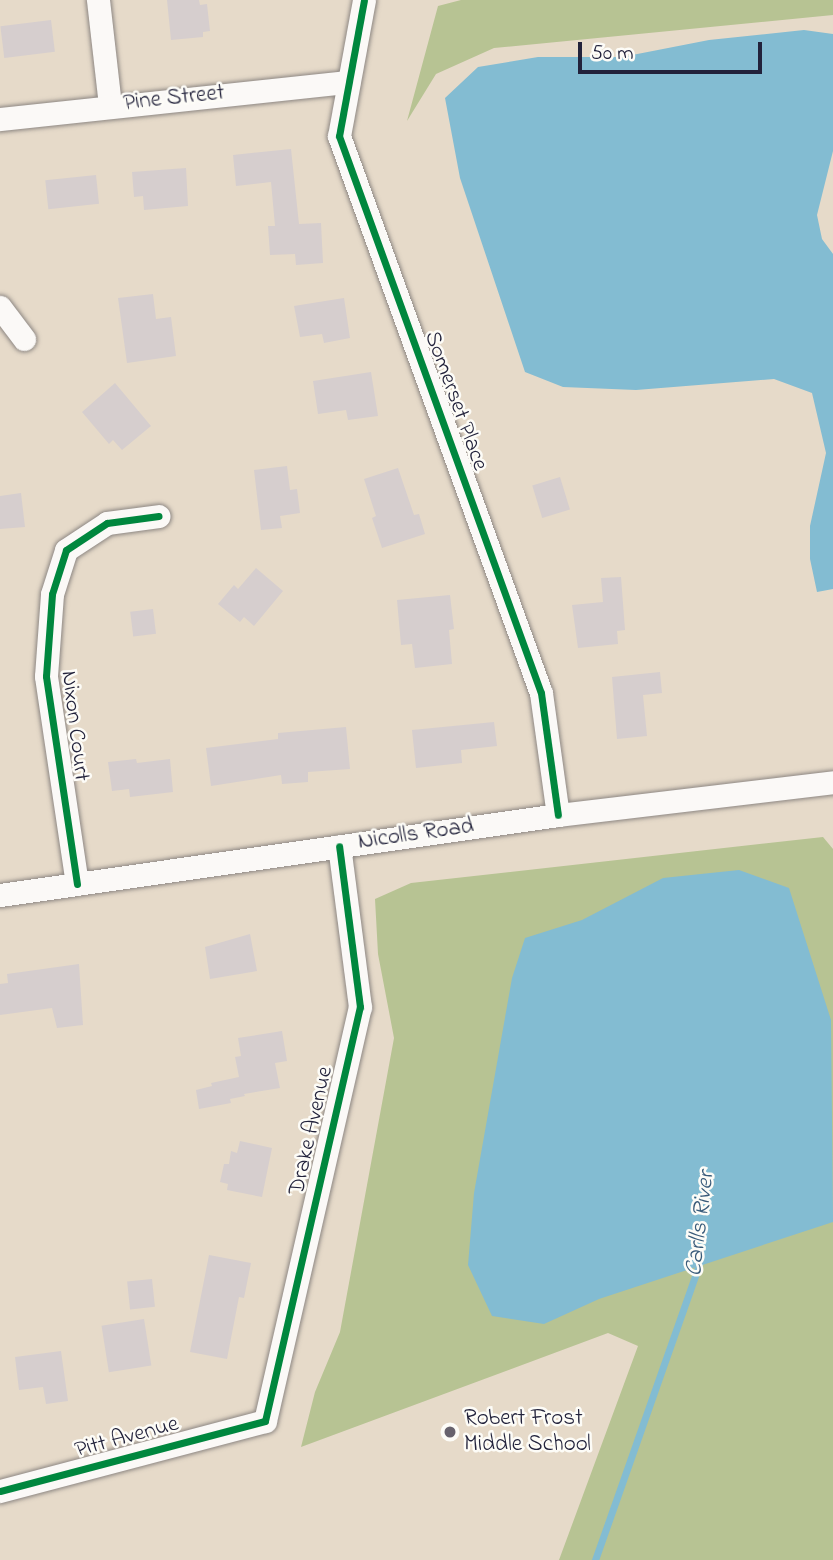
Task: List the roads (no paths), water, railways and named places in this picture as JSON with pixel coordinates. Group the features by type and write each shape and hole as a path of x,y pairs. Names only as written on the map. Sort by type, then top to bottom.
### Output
{"street":[{"path":"98,0 110,106"},
{"name":"Somerset Place","path":"364,0 339,136 541,693 558,815"},
{"name":"Pine Street","path":"0,119 348,82"},
{"path":"0,307 24,339"},
{"name":"Nixon Court","path":"77,884 46,676 52,594 66,550 107,523 159,516"},
{"name":"Nicolls Road","path":"0,895 558,815 833,782"},
{"name":"Drake Avenue","path":"265,1421 360,1007 339,846"},
{"name":"Pitt Avenue","path":"0,1491 265,1421"}],"water":[{"path":"804,30 833,34 833,151 817,215 822,239 833,254 833,589 817,592 810,559 810,526 826,453 812,393 774,379 636,390 563,387 525,372 460,178 445,98 478,67 538,57 622,57 709,40"},
{"path":"739,870 789,888 831,1020 833,1222 599,1299 544,1324 492,1316 468,1265 474,1193 512,978 525,938 582,920 663,878"}],"waterway":[{"name":"Carlls River","path":"595,1560 702,1257"}],"place":[{"name":"Robert Frost Middle School","path":"450,1432"}]}
